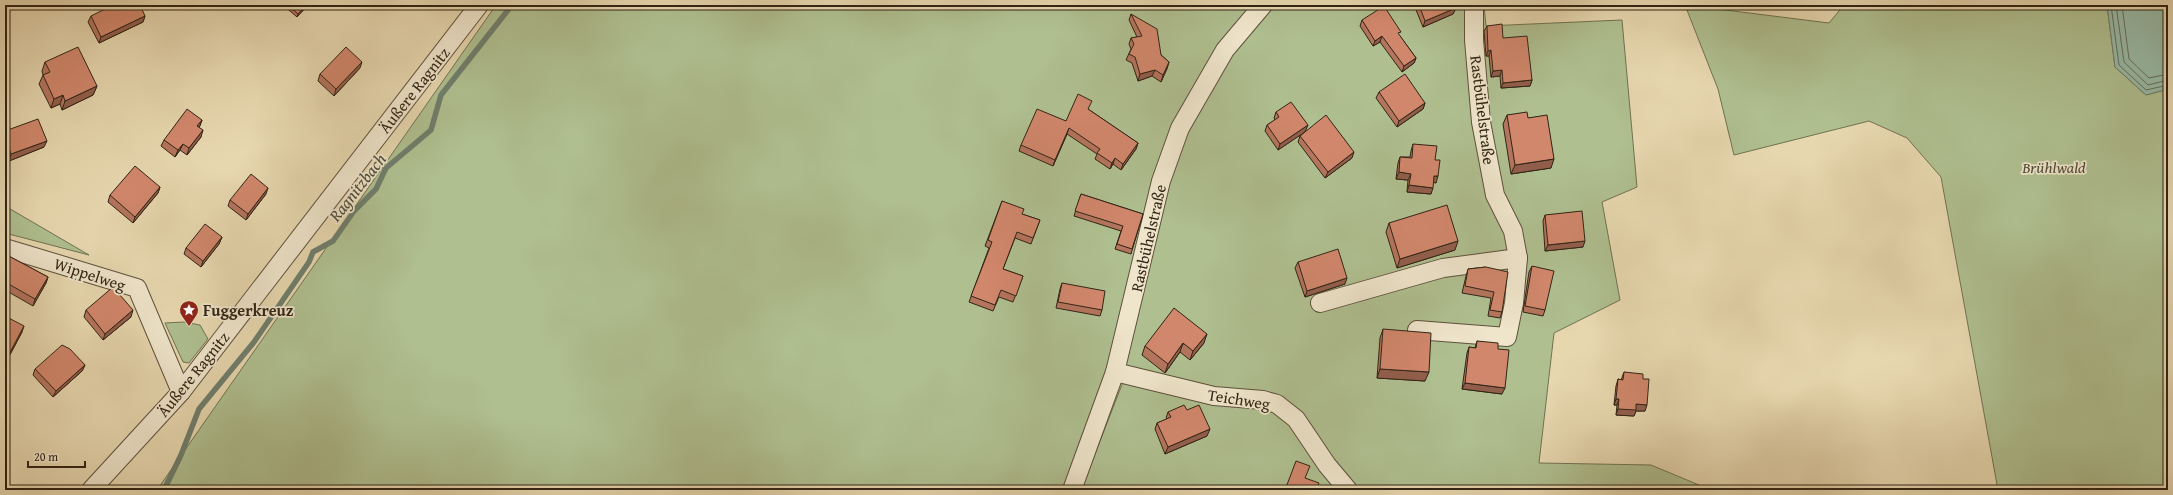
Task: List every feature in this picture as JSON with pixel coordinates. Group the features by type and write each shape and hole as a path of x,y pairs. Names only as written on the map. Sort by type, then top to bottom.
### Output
{"street":[{"name":"Äußere Ragnitz","path":"91,490 180,392 479,5"},
{"name":"Rastbühelstraße","path":"1072,490 1115,372 1161,181 1180,128 1208,76 1225,50 1263,5"},
{"name":"Rastbühelstraße","path":"1417,330 1507,337 1514,303 1518,258 1513,231 1495,195 1481,122 1474,40 1474,5"},
{"name":"Wippelweg","path":"5,248 137,288 180,392"},
{"path":"1320,303 1443,268 1518,258"},
{"name":"Teichweg","path":"1115,372 1214,396 1263,400 1276,404 1296,419 1327,465 1348,490"}],"green space":[{"path":"496,5 1484,5 1486,26 1622,20 1637,187 1602,202 1620,300 1554,333 1539,463 1651,465 1711,490 1081,490 1128,369 1064,490 157,490"},
{"name":"Brühlwald","path":"1685,5 1829,23 1844,5 2107,5 2115,67 2146,95 2168,89 2168,490 1998,490 1941,177 1907,138 1869,121 1734,155 1718,89"},
{"path":"5,206 89,255 5,233"},
{"path":"184,322 200,325 208,339 189,363 183,362 165,323"}],"water":[{"path":"2107,5 2168,5 2168,89 2146,95 2115,67"}],"building":[{"path":"113,5 140,5 145,16 101,37 91,16"},
{"path":"288,5 306,5 298,14"},
{"path":"1419,5 1454,5 1456,8 1425,21"},
{"path":"1384,6 1401,32 1398,33 1416,58 1404,66 1382,36 1375,41 1362,20"},
{"path":"1131,14 1157,29 1161,55 1169,62 1163,75 1155,70 1140,74 1135,57 1129,54 1134,44 1131,38 1142,36"},
{"path":"1502,24 1503,38 1527,36 1532,80 1503,83 1502,70 1493,71 1491,50 1488,51 1487,26"},
{"path":"78,47 97,86 65,101 63,95 54,99 43,75 50,72 45,62"},
{"path":"346,47 362,62 336,89 320,74"},
{"path":"1405,74 1425,103 1399,121 1379,92"},
{"path":"1078,94 1092,101 1088,109 1138,143 1123,164 1115,158 1112,163 1097,153 1100,149 1069,128 1055,160 1021,145 1037,109 1066,121"},
{"path":"1291,102 1308,125 1280,144 1267,125 1279,117 1276,112"},
{"path":"187,109 202,120 197,126 203,130 189,148 183,144 178,150 164,140"},
{"path":"1527,112 1528,118 1547,115 1554,159 1515,165 1507,115"},
{"path":"1326,115 1354,152 1328,172 1300,136"},
{"path":"38,119 47,141 11,154 5,136 5,131"},
{"path":"1413,144 1437,146 1435,160 1440,160 1438,176 1434,176 1433,188 1409,185 1411,174 1399,172 1400,157 1412,158"},
{"path":"135,166 160,187 135,217 110,195"},
{"path":"251,174 268,188 248,214 230,200"},
{"path":"1081,194 1143,214 1132,249 1117,244 1123,226 1075,211"},
{"path":"1002,201 1024,209 1022,214 1040,220 1033,238 1017,232 1003,269 1023,276 1016,296 1001,290 995,305 971,296 992,242 988,240"},
{"path":"1447,205 1458,241 1400,259 1389,223"},
{"path":"1582,211 1585,241 1548,245 1545,215"},
{"path":"205,224 222,237 203,261 186,248"},
{"path":"1338,249 1347,278 1307,291 1298,262"},
{"path":"5,254 48,277 35,299 5,282"},
{"path":"1532,266 1554,271 1545,310 1525,306"},
{"path":"1486,267 1508,272 1502,312 1490,310 1494,292 1465,286 1468,269"},
{"path":"1062,283 1105,291 1102,310 1058,302"},
{"path":"113,287 133,310 105,334 86,310"},
{"path":"1174,308 1207,334 1193,351 1183,343 1168,364 1145,346"},
{"path":"5,316 24,326 7,358 5,357"},
{"path":"1383,329 1431,333 1429,372 1380,369"},
{"path":"1477,341 1498,343 1498,349 1509,350 1505,388 1465,383 1469,347 1476,348"},
{"path":"62,345 70,349 85,365 56,391 35,369"},
{"path":"1624,372 1643,374 1643,379 1649,379 1647,405 1636,404 1636,410 1618,409 1619,399 1616,399 1618,379 1623,380"},
{"path":"1184,405 1187,410 1199,405 1210,429 1168,447 1157,423 1171,417 1168,412"},
{"path":"1296,461 1310,466 1305,478 1319,483 1316,490 1285,490"}],"waterway":[{"name":"Ragnitzbach","path":"164,490 181,455 199,409 254,342 309,262 313,252 333,241 354,211 376,189 386,168 431,130 441,95 512,5"}],"place":[{"name":"Fuggerkreuz","path":"189,327"}]}
